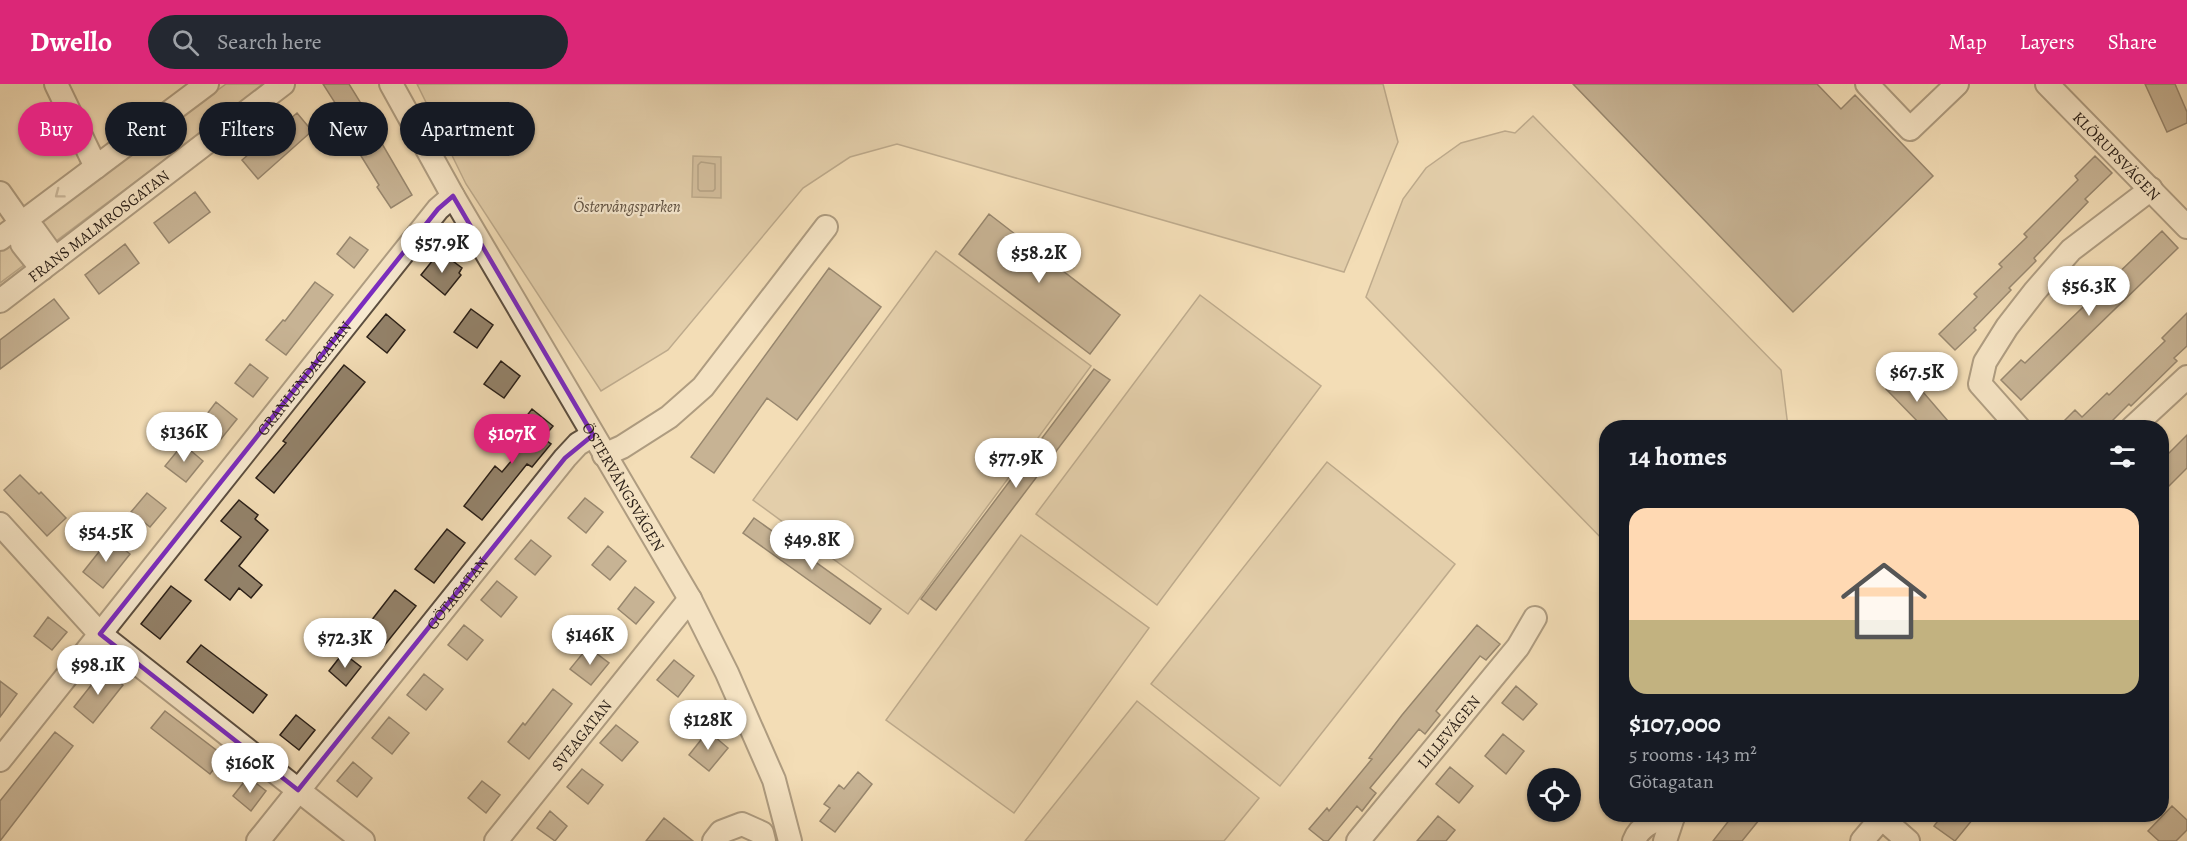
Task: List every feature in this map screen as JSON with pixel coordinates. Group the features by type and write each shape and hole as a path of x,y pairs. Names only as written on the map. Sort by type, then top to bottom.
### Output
{"street":[{"path":"56,84 96,167"},
{"path":"0,239 207,84"},
{"name":"FRANS MALMROSGATAN","path":"0,301 283,84"},
{"name":"ÖSTERVÅNGSVÄGEN","path":"391,84 453,196 690,599 774,780 790,841"},
{"path":"1867,84 1910,129 1957,84"},
{"name":"KLÖRUPSVÄGEN","path":"2047,84 2187,227"},
{"path":"2012,420 1980,384 1985,362 2007,327 2071,250 2151,189"},
{"path":"0,193 21,223 34,230 49,264"},
{"name":"GRANLUNDAGATAN","path":"0,760 438,209 453,196"},
{"path":"604,455 622,447 669,417 703,387 826,227"},
{"path":"2141,420 2187,377"},
{"name":"GÖTAGATAN","path":"258,841 565,458 578,444 593,435"},
{"path":"0,524 100,634 363,841"},
{"name":"SVEAGATAN","path":"496,841 690,599"},
{"name":"LILLEVÄGEN","path":"1358,841 1518,647 1535,618"},
{"path":"1634,841 1637,834 1652,822"},
{"path":"1665,841 1672,822"},
{"path":"1862,841 1876,822"},
{"path":"1887,822 1908,841"},
{"path":"714,841 721,832 742,824 762,833 764,841"}],"highlighted area":[{"path":"453,196 593,435 565,458 298,790 100,634 438,209"}],"green space":[{"path":"226,84 266,84 242,102 202,102"},
{"name":"Östervångsparken","path":"417,84 1383,84 1398,142 1344,272 897,144 850,157 803,188 668,350 601,391 466,184 452,156 535,156 535,102 426,102"},
{"path":"199,104 199,134 187,143 187,113"},
{"path":"1533,116 1781,370 1787,420 1599,420 1599,536 1366,297 1403,199 1426,168 1461,143 1505,131 1515,133"},
{"path":"129,156 170,156 0,283 0,251"},
{"path":"936,251 1091,366 908,614 753,500"},
{"path":"1200,295 1321,386 1157,605 1036,514"},
{"path":"1327,462 1455,564 1280,786 1151,684"},
{"path":"1021,535 1149,628 1014,813 886,720"},
{"path":"1137,701 1259,798 1224,841 1025,841"}],"water":[{"path":"693,156 721,157 721,198 692,197"}],"building":[{"path":"323,84 349,84 360,102 334,102"},
{"path":"1573,84 1817,84 1841,109 1855,95 1933,176 1793,312"},
{"path":"2145,84 2175,84 2187,112 2187,123 2167,132"},
{"path":"296,114 308,126 308,135 296,145"},
{"path":"388,154 412,195 391,208 377,187 379,185 361,156 388,156"},
{"path":"247,156 284,156 258,179 242,160"},
{"path":"2095,156 2112,173 2085,199 2088,202 2034,258 2036,261 1974,328 1976,330 1955,350 1939,334 1977,297 1974,294 2002,267 1999,264 2027,237 2024,234 2078,180 2075,176"},
{"path":"195,192 210,212 169,243 154,223"},
{"path":"989,214 1120,315 1090,354 959,254"},
{"path":"2162,231 2178,248 2021,400 2001,380 2021,360 2025,363"},
{"path":"350,237 368,250 354,268 337,254"},
{"path":"125,244 139,263 99,294 85,275"},
{"path":"437,255 447,263 450,259 462,268 459,273 461,275 445,295 421,275"},
{"path":"829,268 881,307 797,420 767,398 714,473 691,457"},
{"path":"315,282 333,295 286,355 266,340 283,320 285,321"},
{"path":"54,299 69,318 0,369 0,340"},
{"path":"471,309 493,325 477,348 454,332"},
{"path":"2187,313 2187,346 2174,358 2177,361 2131,406 2129,404 2113,420 2065,420 2075,410 2082,417 2107,393 2109,395 2165,341 2162,338"},
{"path":"386,314 405,330 387,353 367,337"},
{"path":"501,361 520,376 504,398 484,384"},
{"path":"250,364 268,378 253,397 235,383"},
{"path":"344,365 365,382 274,493 256,478 286,443 283,441"},
{"path":"1094,369 1110,380 936,610 921,599"},
{"path":"1904,372 1947,420 1916,420 1886,389"},
{"path":"216,402 237,419 221,439 201,422"},
{"path":"532,409 553,426 543,438 551,444 532,467 527,464 482,520 464,506 495,466 502,472 528,441 515,431"},
{"path":"2187,435 2187,468 2169,486 2169,453"},
{"path":"183,444 203,461 186,482 165,466"},
{"path":"20,475 39,494 41,492 66,518 47,536 4,490"},
{"path":"147,493 166,508 150,527 131,512"},
{"path":"585,498 603,512 586,533 568,518"},
{"path":"239,500 258,515 255,519 268,530 239,566 262,585 251,598 239,588 230,600 205,580 241,537 221,521"},
{"path":"754,518 881,609 870,624 743,533"},
{"path":"447,529 465,543 434,583 415,569"},
{"path":"110,538 130,554 103,588 83,572"},
{"path":"531,540 551,556 535,575 515,559"},
{"path":"608,546 626,561 610,580 592,565"},
{"path":"497,581 517,597 501,617 481,600"},
{"path":"171,586 191,601 160,639 141,624"},
{"path":"635,587 654,602 636,624 618,609"},
{"path":"395,590 416,606 384,646 364,630"},
{"path":"48,617 67,632 52,650 34,636"},
{"path":"464,625 483,640 467,660 448,645"},
{"path":"1477,625 1500,644 1486,660 1480,656 1436,711 1440,715 1425,734 1419,729 1370,788 1376,793 1362,811 1357,806 1328,841 1324,841 1309,829 1327,808 1329,811 1372,759 1369,758 1402,715"},
{"path":"201,645 267,695 253,713 187,662"},
{"path":"588,647 609,663 591,685 570,669"},
{"path":"343,653 361,667 346,686 329,671"},
{"path":"674,660 694,676 678,697 657,680"},
{"path":"104,669 123,685 93,723 74,707"},
{"path":"424,674 443,689 426,710 407,695"},
{"path":"0,681 17,694 0,717"},
{"path":"1516,686 1537,704 1523,720 1502,703"},
{"path":"553,689 572,704 529,759 508,742 523,723 525,725"},
{"path":"165,711 224,756 210,774 151,728"},
{"path":"296,715 315,730 299,750 280,735"},
{"path":"389,717 409,733 392,754 372,738"},
{"path":"616,725 638,742 622,761 600,743"},
{"path":"708,731 728,748 709,771 689,755"},
{"path":"55,732 73,746 0,841 0,801"},
{"path":"1503,734 1524,751 1506,774 1485,756"},
{"path":"353,762 372,778 357,797 337,781"},
{"path":"1450,767 1473,786 1459,803 1436,784"},
{"path":"582,769 603,785 588,804 567,787"},
{"path":"858,772 872,784 835,832 820,821 830,808 824,804 839,785 844,789"},
{"path":"248,777 266,791 251,811 233,796"},
{"path":"482,781 500,795 486,813 468,798"},
{"path":"2172,806 2187,820 2187,830 2176,841 2159,841 2148,831 2157,822 2169,822 2169,809"},
{"path":"550,811 567,826 555,841 537,828"},
{"path":"1438,816 1455,830 1446,841 1417,841"},
{"path":"664,818 693,841 646,841"},
{"path":"1728,822 1757,822 1742,841 1713,841"},
{"path":"1937,822 1970,822 1955,841 1934,826"}]}
